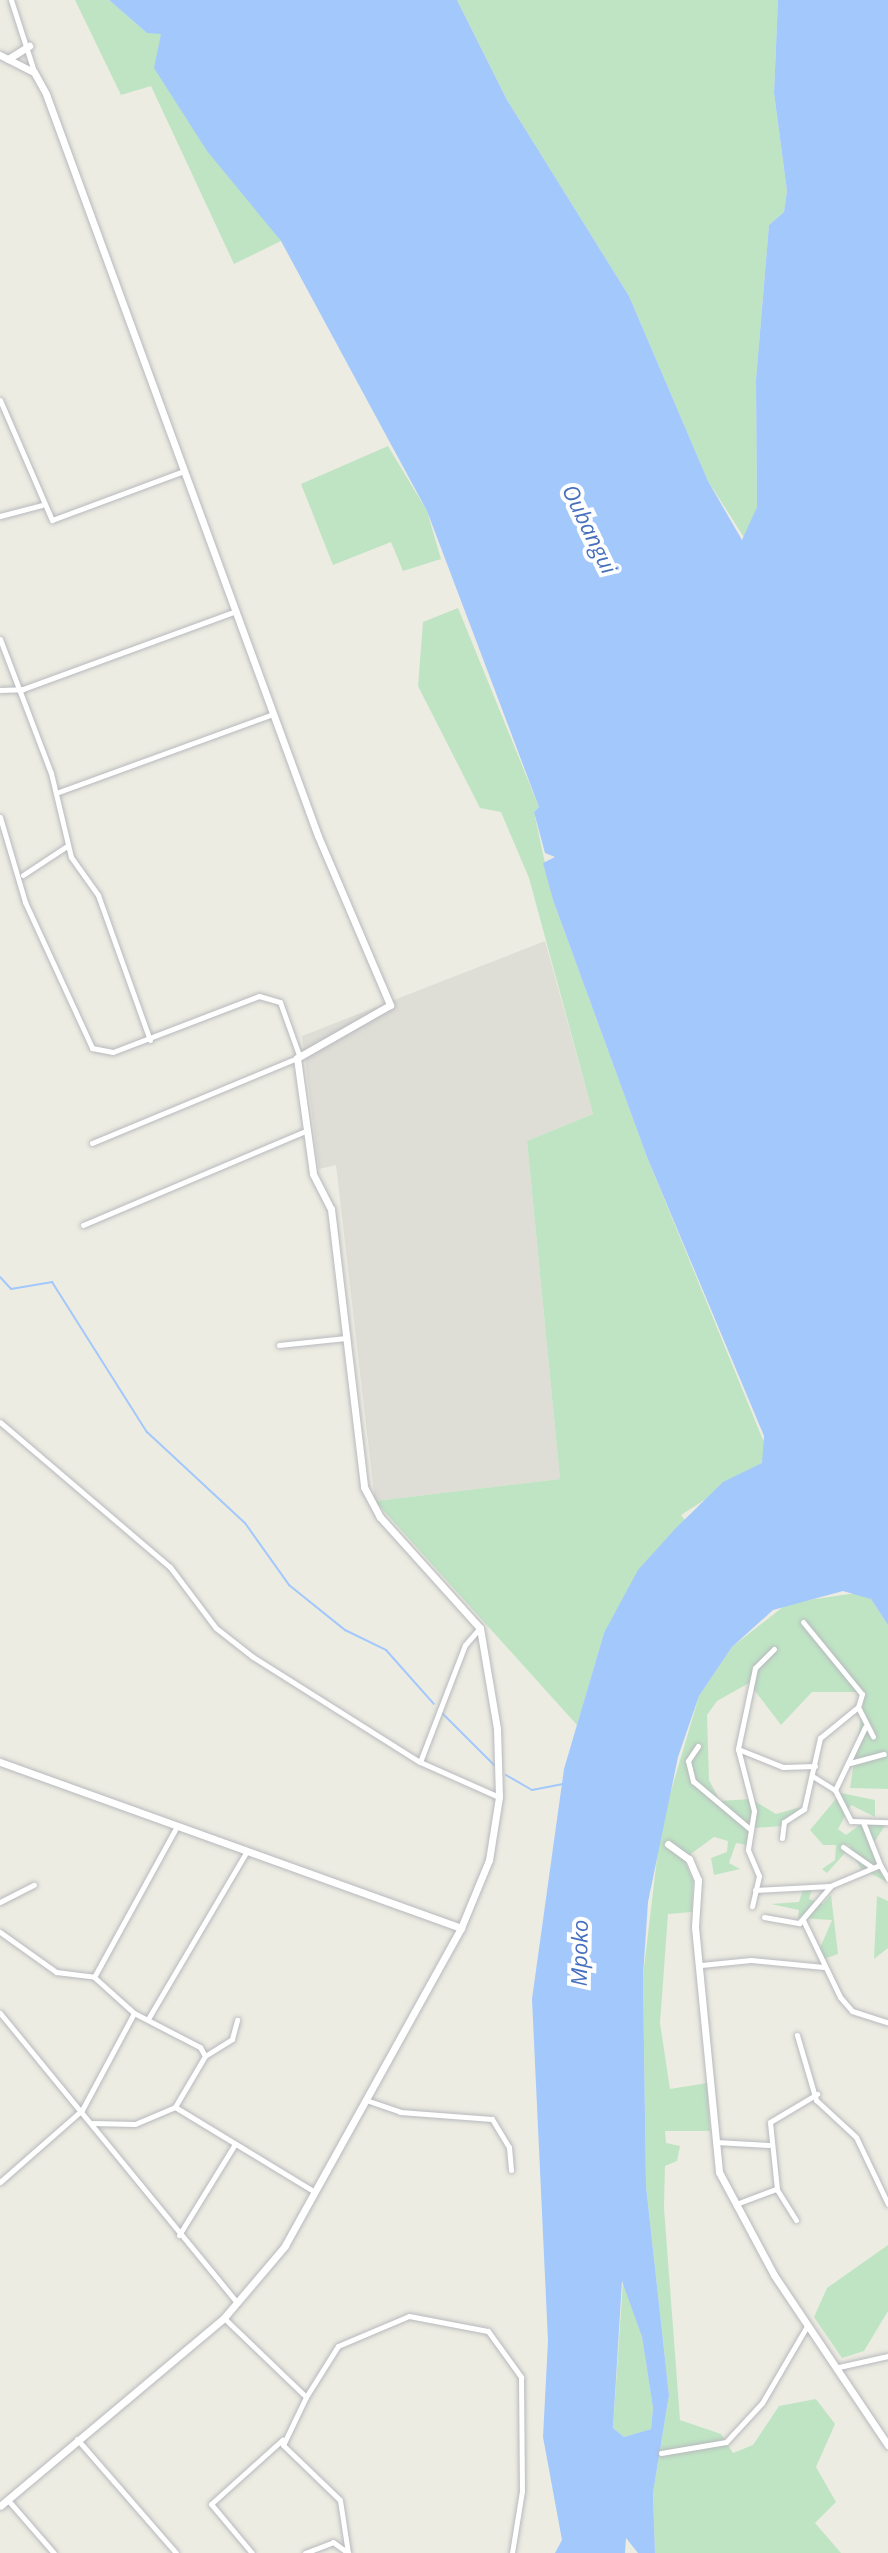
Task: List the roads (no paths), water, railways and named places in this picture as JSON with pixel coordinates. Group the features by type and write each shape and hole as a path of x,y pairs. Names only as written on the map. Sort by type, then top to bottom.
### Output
{"street":[{"path":"11,0 29,46 34,72 274,713 390,1005 298,1056 92,1143"},
{"path":"4,57 29,46"},
{"path":"4,57 34,72"},
{"path":"0,400 47,516 61,518 184,471"},
{"path":"0,516 42,505"},
{"path":"0,690 23,689 236,611"},
{"path":"0,639 23,689 56,793 67,846 80,878 98,895 150,1040"},
{"path":"56,793 274,713"},
{"path":"0,817 23,875 25,902 92,1048 113,1052 272,997 298,1056 313,1174 331,1209 369,1499 480,1628 497,1729 499,1797 489,1860 461,1928 315,2192 238,2304 76,2438 0,2506"},
{"path":"23,875 67,846"},
{"path":"83,1225 309,1129"},
{"path":"279,1345 346,1338"},
{"path":"0,1422 170,1567 216,1628 420,1762 499,1797"},
{"path":"782,1838 784,1822 804,1809 814,1777 820,1738 858,1707 862,1694 803,1622"},
{"path":"420,1762 465,1645 480,1628"},
{"path":"752,1906 755,1890 750,1829 754,1811 738,1749 755,1668 774,1649"},
{"path":"858,1707 865,1727 873,1736"},
{"path":"835,1790 865,1727"},
{"path":"698,1746 688,1761 693,1781 750,1829"},
{"path":"738,1749 783,1767 815,1766"},
{"path":"850,1763 884,1754"},
{"path":"0,1762 176,1828 248,1850 461,1928"},
{"path":"814,1777 835,1790 851,1821 888,1822"},
{"path":"863,1822 876,1866"},
{"path":"94,1977 176,1828"},
{"path":"668,1844 695,1869 719,2172 807,2326 839,2367 888,2445"},
{"path":"843,1847 887,1876"},
{"path":"148,2019 248,1850"},
{"path":"755,1890 830,1886 876,1866"},
{"path":"0,1902 34,1885"},
{"path":"803,1920 830,1886"},
{"path":"764,1917 803,1920"},
{"path":"803,1920 824,1967 852,2011 888,2023"},
{"path":"0,1932 56,1972 94,1977 134,2013 205,2056"},
{"path":"701,1965 751,1960 824,1967"},
{"path":"0,2013 238,2304"},
{"path":"0,2182 82,2110 134,2013"},
{"path":"90,2122 135,2124 175,2107 205,2056 232,2039 237,2020"},
{"path":"797,2035 817,2094 856,2137 888,2204"},
{"path":"796,2220 777,2189 769,2145 773,2118 817,2094"},
{"path":"366,2100 400,2112 492,2119 509,2147 511,2170"},
{"path":"175,2107 315,2192"},
{"path":"716,2142 769,2145"},
{"path":"179,2235 235,2144"},
{"path":"736,2204 777,2189"},
{"path":"252,2553 211,2504 283,2439 338,2346 409,2316 488,2331 521,2377 522,2491 512,2553"},
{"path":"224,2318 306,2397"},
{"path":"661,2453 726,2442 762,2403 807,2326"},
{"path":"839,2367 888,2356"},
{"path":"76,2438 176,2553"},
{"path":"283,2439 340,2500 348,2553"},
{"path":"7,2499 54,2553"},
{"path":"305,2553 333,2542 348,2553"}],"water":[{"path":"109,0 457,0 507,100 629,296 708,481 742,540 757,507 756,380 769,225 784,212 787,191 774,93 778,0 888,0 888,1625 871,1599 843,1591 773,1610 732,1647 699,1696 678,1757 648,1902 643,1976 646,2186 669,2395 653,2493 655,2553 638,2553 626,2538 625,2553 555,2553 562,2540 543,2437 548,2341 532,1999 564,1769 604,1633 638,1570 675,1529 723,1482 762,1463 764,1436 647,1157 553,900 543,863 555,857 545,853 534,812 539,807 427,511 281,241 207,151 154,68 161,34 147,33","holes":["622,2281 642,2337 653,2408 651,2429 624,2437 613,2428"]}],"waterway":[{"path":"0,1277 11,1289 52,1282 147,1432 245,1523 289,1585 345,1630 386,1650 434,1704"},
{"path":"442,1713 494,1765"},
{"path":"506,1775 532,1790 564,1784"}],"water label":[{"name":"Oubangui","path":"590,529"},
{"name":"Mpoko","path":"579,1953"}]}
